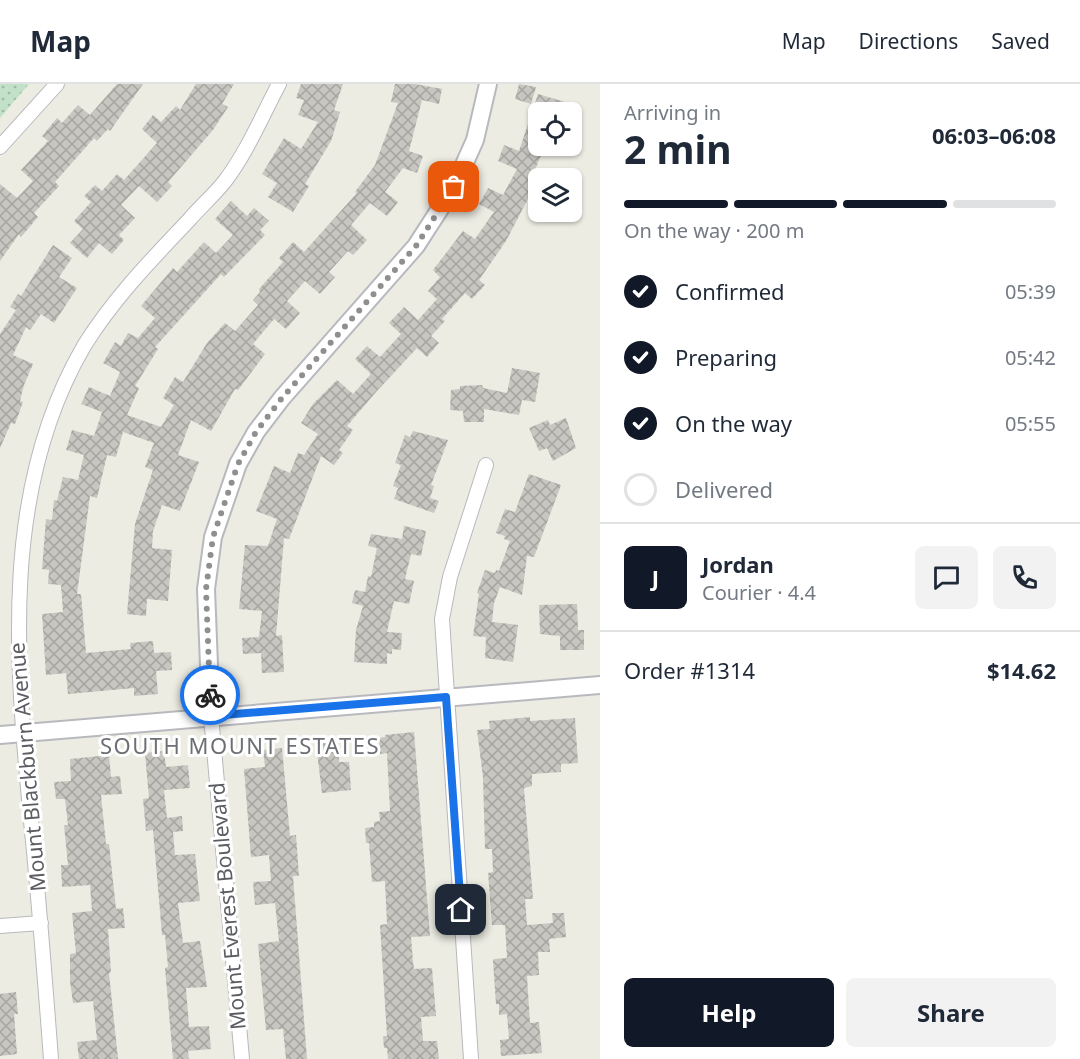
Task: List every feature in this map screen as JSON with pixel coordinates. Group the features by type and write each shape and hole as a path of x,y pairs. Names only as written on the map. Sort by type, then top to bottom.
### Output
{"street":[{"path":"0,147 57,84"},
{"name":"Mount Blackburn Avenue","path":"51,1059 41,923 22,733 17,639 21,531 30,475 52,410 83,347 125,288 225,181 249,142 279,84"},
{"name":"Mount Everest Boulevard","path":"242,1059 211,716 206,589 213,537 238,464 256,432 282,398 416,246 454,187 475,140 488,84"},
{"path":"471,1059 442,620 450,577 486,465"},
{"path":"0,735 600,685"},
{"path":"0,926 41,923"}],"green space":[{"path":"0,84 29,84 0,118"}],"building":[{"path":"117,84 143,84 110,131 108,129 97,141 94,138 55,182 59,186 34,213 38,217 21,237 19,234 0,261 0,184 17,198 33,181 21,170 48,141 42,136 57,118 62,123 78,105 90,115"},
{"path":"196,84 234,84 222,104 228,107 213,130 168,182 172,186 157,202 139,186 121,205 135,218 119,235 124,240 112,254 99,243 87,258 70,243 83,229 74,221 91,202 84,196 95,185 102,191 117,174 124,180 157,143 142,129 153,115 161,122 176,106 180,110"},
{"path":"301,84 343,84 334,110 340,112 331,141 305,184 309,186 293,212 268,197 277,183 262,174 284,138 301,149 318,122 298,115 304,100 296,98"},
{"path":"395,84 415,84 442,89 439,104 422,100 409,151 423,156 417,173 403,168 385,192 398,202 387,216 370,203 351,225 367,240 353,255 348,251 329,272 335,277 320,294 305,281 287,301 300,313 286,329 274,319 253,344 265,354 238,390 235,389 211,431 191,420 178,455 199,462 180,511 162,505 153,531 152,548 172,550 168,601 147,599 146,616 127,614 135,524 153,470 145,467 154,443 123,432 116,457 107,455 97,498 90,496 77,594 81,594 86,653 131,649 130,643 153,641 154,653 171,652 172,670 156,671 158,694 134,696 134,688 68,694 66,673 46,675 42,614 63,612 61,585 48,584 49,570 42,569 46,519 52,520 54,500 57,501 63,477 78,480 84,455 66,450 72,430 94,436 102,412 81,404 89,387 110,396 120,372 103,363 115,342 121,346 128,333 138,338 155,318 141,306 173,268 177,272 204,242 216,253 233,235 215,219 231,201 247,216 254,208 269,221 260,230 265,235 224,277 221,274 155,347 158,349 135,386 139,388 127,415 161,427 174,405 163,398 175,377 183,382 207,343 225,323 235,331 258,305 253,300 260,292 259,289 283,262 279,258 293,242 304,252 357,193 355,192 375,165 398,103 391,102"},
{"path":"519,84 536,87 532,102 515,99"},
{"path":"538,94 565,102 535,102"},
{"path":"528,124 528,156 541,156 536,168 528,168 528,199 506,241 479,280 485,285 472,299 465,293 442,319 445,321 431,336 439,343 427,357 417,348 347,426 353,430 339,450 343,453 334,465 321,456 289,539 284,538 276,636 282,635 284,672 262,673 261,653 243,654 242,638 259,637 262,611 239,609 245,545 268,546 277,519 256,511 274,466 290,473 298,453 304,455 318,434 301,423 313,404 337,380 353,394 371,374 355,359 367,346 380,357 401,334 389,323 404,307 418,320 437,299 428,291 440,277 433,270 463,231 475,239 494,212 479,204 488,188 503,195 517,169 498,161 504,145 519,151"},
{"path":"53,245 72,258 59,277 77,288 54,323 41,314 30,330 26,327 13,355 33,364 24,385 20,401 23,402 15,424 11,423 0,448 0,334 16,310 10,307 18,294 21,296"},
{"path":"512,368 540,373 535,402 522,400 519,415 484,409 484,422 464,422 463,411 450,410 451,390 460,389 460,386 482,385 483,388 507,393"},
{"path":"566,418 576,448 553,461 547,448 539,451 529,428 548,420 550,425"},
{"path":"413,431 448,440 431,485 434,486 430,498 439,501 434,513 394,499 398,488 393,486 401,465 395,463 405,435 410,437"},
{"path":"529,474 561,485 534,557 527,556 522,595 500,587 494,603 492,622 518,625 513,662 485,658 486,637 473,636 479,594 477,593 485,570 495,573 496,570 499,571 510,541 504,539 505,536 496,533 505,509 515,512"},
{"path":"404,526 426,531 421,556 411,554 405,579 414,581 409,604 394,601 387,632 402,633 401,650 392,649 392,654 387,653 387,664 354,662 356,630 363,606 352,603 355,590 365,592 368,576 371,577 377,548 368,546 371,534 402,539"},
{"path":"577,604 578,630 584,630 584,650 560,650 560,636 540,634 539,605"},
{"path":"530,717 530,721 575,718 578,763 561,764 561,772 532,774 532,786 524,788 533,899 525,899 527,925 553,923 552,913 564,913 566,937 549,939 550,952 538,952 539,975 527,976 530,1023 539,1022 542,1053 501,1056 500,1040 509,1039 507,1014 499,1015 499,1004 496,1004 493,961 507,958 505,925 492,925 488,873 493,872 492,849 485,849 483,777 477,730 490,729 489,721"},
{"path":"414,732 430,936 411,937 414,969 432,968 436,1016 421,1017 423,1041 437,1041 439,1059 388,1059 383,1036 387,1036 380,925 387,924 385,881 372,882 369,843 366,843 365,828 374,827 374,822 380,821 379,812 390,811 387,753 380,754 379,738 385,735"},
{"path":"338,742 339,762 349,762 351,790 322,793 316,744"},
{"path":"282,748 290,836 296,835 299,876 293,876 307,1059 286,1059 283,1029 266,1030 258,944 279,941 275,903 255,905 253,882 271,881 269,855 251,857 244,769 265,767 263,750"},
{"path":"164,751 166,767 188,765 190,788 164,790 167,818 182,816 183,831 173,832 175,855 195,854 200,901 178,903 183,943 200,941 207,987 186,988 189,1027 209,1026 211,1049 188,1051 189,1059 173,1059 165,968 168,967 165,935 162,935 153,830 146,831 143,799 149,798 145,753"},
{"path":"109,755 111,777 120,776 122,794 101,795 116,909 123,908 125,928 108,929 111,972 109,973 118,1059 79,1059 77,1042 97,1040 93,1001 73,1003 70,981 70,954 76,953 72,913 92,911 90,885 62,887 61,865 68,865 64,825 68,825 65,799 56,799 54,782 71,781 70,759"},
{"path":"16,992 18,1014 14,1014 17,1054 0,1056 0,994"}],"way so far":[{"path":"210,695 206,589 213,537 238,464 256,432 282,398 416,246 454,187"}],"district":[{"name":"SOUTH MOUNT ESTATES","path":"240,746"}],"route":[{"path":"210,695 211,716 446,697 461,910"}]}
